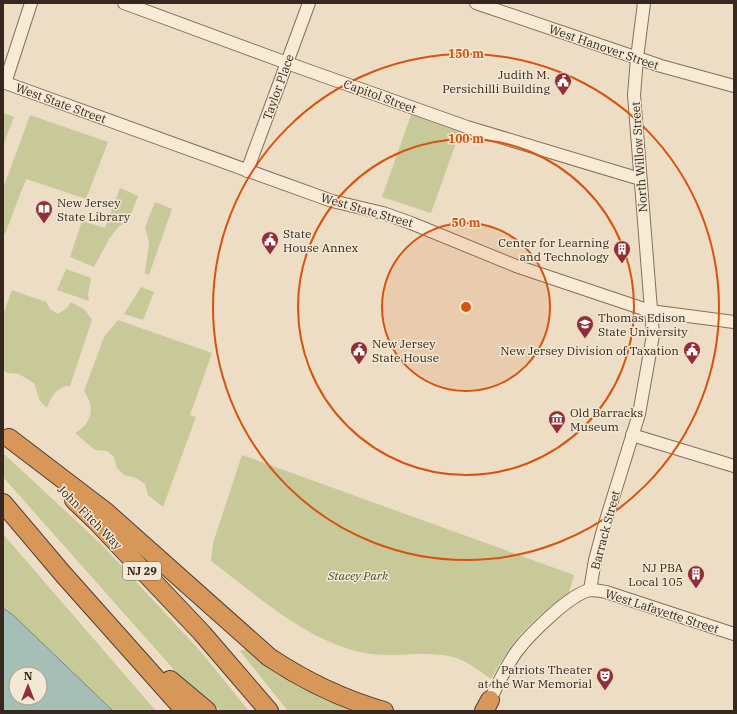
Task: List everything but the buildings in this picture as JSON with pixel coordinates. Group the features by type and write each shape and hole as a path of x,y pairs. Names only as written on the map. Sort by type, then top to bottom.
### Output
{"highway":[{"name":"John Fitch Way","path":"6,436 96,521 202,633 269,711"},
{"path":"6,436 106,512 269,657 323,689 355,703 384,711"},
{"path":"3,503 185,711"},
{"path":"98,612 167,678 207,711"},
{"path":"152,673 176,711"}],"street":[{"path":"4,83 31,3"},
{"name":"Capitol Street","path":"124,3 468,127 640,179"},
{"name":"Taylor Place","path":"247,171 309,3"},
{"name":"West Hanover Street","path":"476,3 637,58 734,86"},
{"name":"North Willow Street","path":"644,3 634,95 650,311"},
{"name":"West State Street","path":"4,83 332,201 383,213 404,220 516,266 650,311 734,322"},
{"name":"Barrack Street","path":"590,590 595,560 603,530 642,401 653,335 650,311"},
{"path":"632,435 734,466"},
{"path":"488,707 510,661 533,632 565,605 590,590"},
{"name":"West Lafayette Street","path":"590,590 606,592 734,634"}],"green space":[{"path":"412,112 461,129 431,213 382,197"},
{"path":"3,113 14,117 3,146"},
{"path":"30,115 108,142 86,199 26,179 5,234 3,232 3,189"},
{"path":"120,188 138,196 128,221 118,227 109,239 94,267 70,257 82,221 105,228"},
{"path":"155,202 172,209 149,275 145,273 149,242 145,227"},
{"path":"66,269 91,278 88,294 89,301 57,290"},
{"path":"141,287 154,292 143,320 124,314"},
{"path":"12,290 46,302 50,309 58,314 67,308 71,302 85,310 92,320 70,386 65,386 58,390 50,400 47,408 40,401 34,383 19,374 7,373 3,370 3,315"},
{"path":"118,320 212,353 190,415 196,417 163,507 148,495 145,484 136,478 124,475 117,468 114,457 107,451 95,450 75,433 89,420 91,409 90,403 84,391 104,337"},
{"path":"3,453 102,545 201,652 249,711 221,711 184,681 3,477"},
{"name":"Stacey Park","path":"242,455 574,575 568,596 543,613 523,632 506,653 491,679 466,662 455,657 437,654 388,655 364,653 332,643 295,624 211,561 213,543"},
{"path":"3,534 156,711 113,711 13,615 3,608"},
{"path":"246,649 306,686 368,711 288,711 240,651"}],"water":[{"path":"3,608 13,615 113,711 3,711"}],"place":[{"name":"Judith M. Persichilli Building","path":"563,96"},
{"name":"New Jersey State Library","path":"44,224"},
{"name":"State House Annex","path":"270,255"},
{"name":"Center for Learning and Technology","path":"622,264"},
{"name":"Thomas Edison State University","path":"585,339"},
{"name":"New Jersey State House","path":"359,365"},
{"name":"New Jersey Division of Taxation","path":"692,365"},
{"name":"Old Barracks Museum","path":"557,434"},
{"name":"NJ PBA Local 105","path":"696,589"},
{"name":"Patriots Theater at the War Memorial","path":"605,691"}]}
